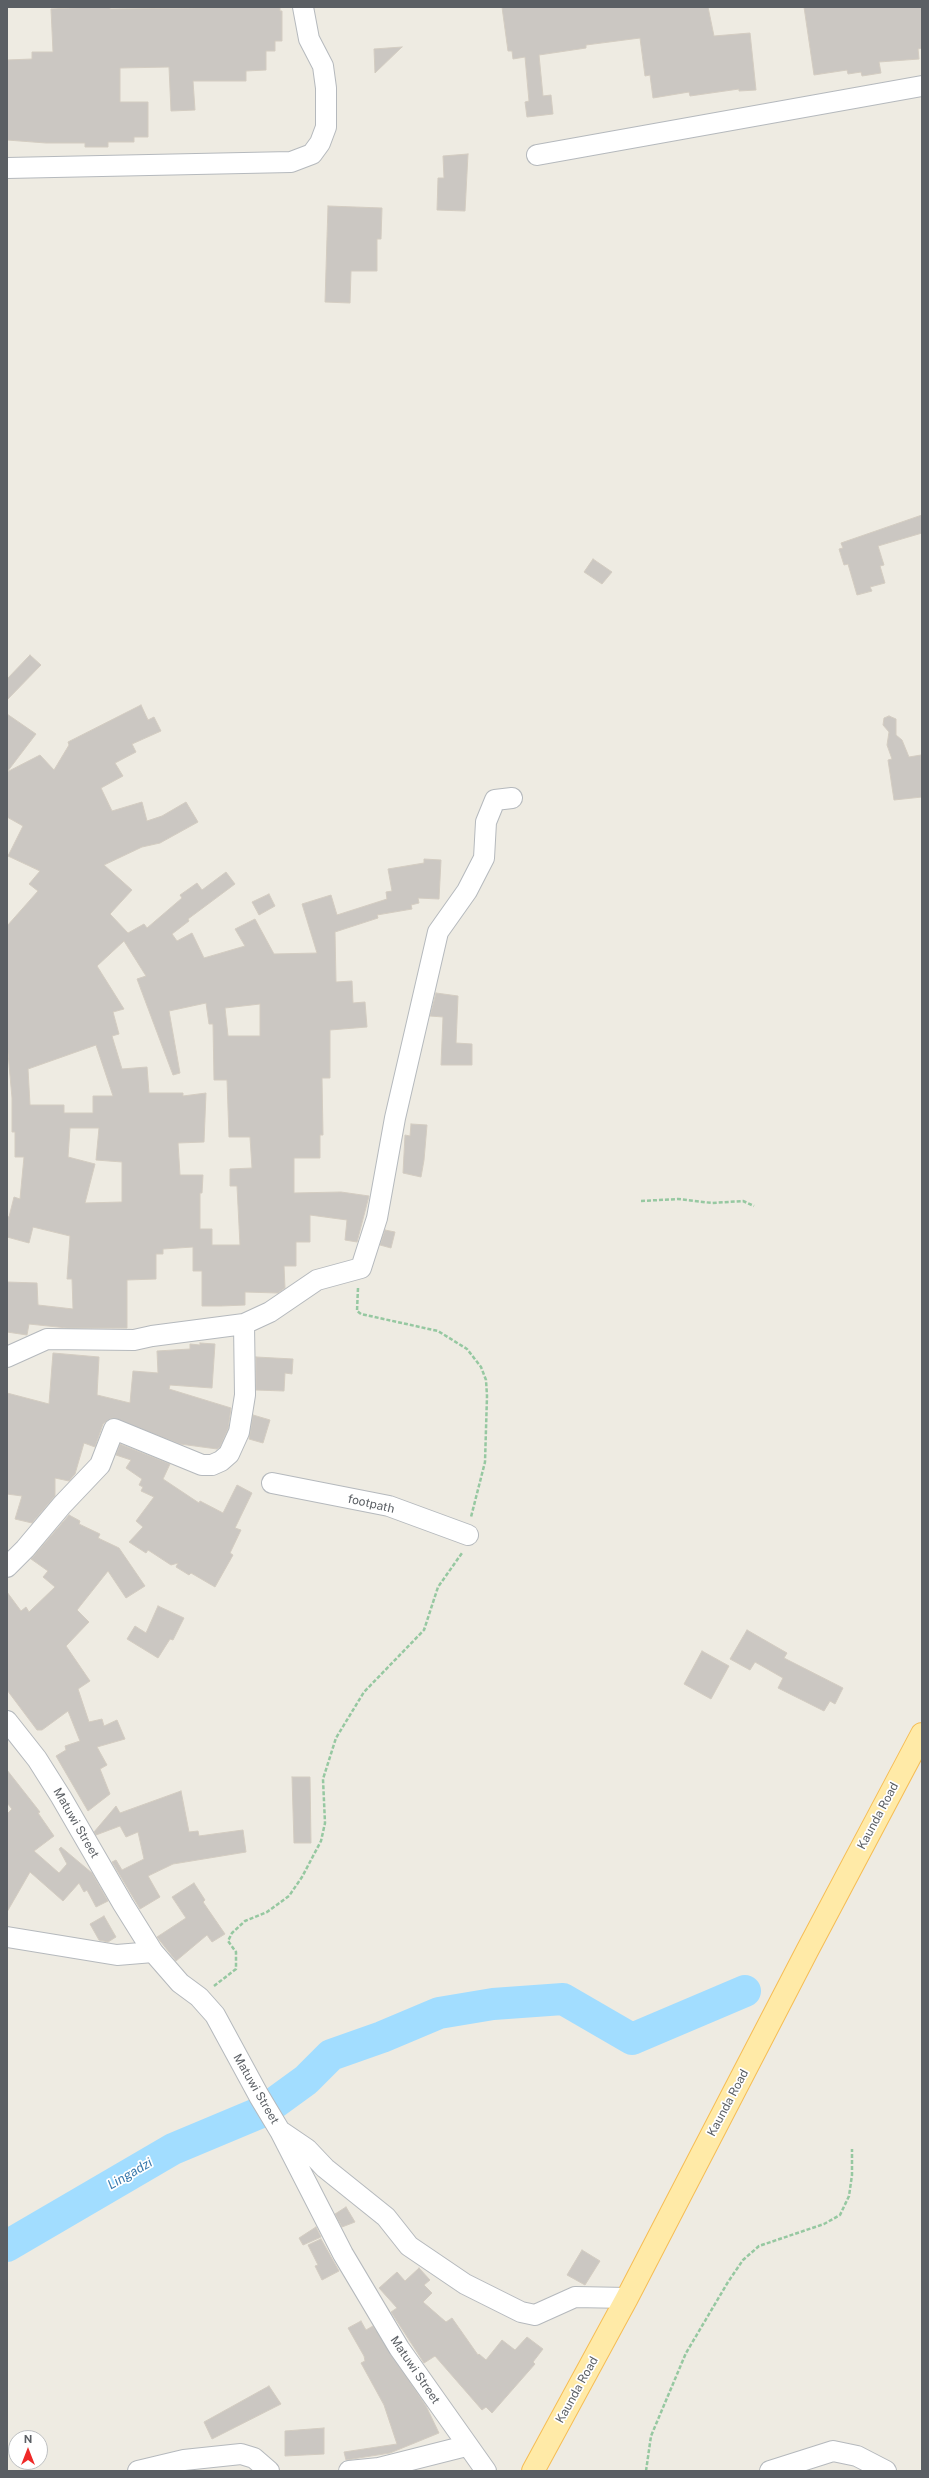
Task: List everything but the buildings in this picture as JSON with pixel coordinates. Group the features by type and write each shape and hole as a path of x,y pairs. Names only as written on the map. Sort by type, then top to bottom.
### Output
{"main road":[{"name":"Kaunda Road","path":"533,2471 627,2298 806,1951 922,1734"}],"street":[{"path":"7,168 291,162 312,154 320,143 326,127 326,88 323,66 309,39 304,7"},
{"path":"537,155 922,86"},
{"path":"7,1357 47,1339 134,1340 152,1336 244,1324 270,1312 317,1280 361,1268 377,1218 395,1118 438,932 467,891 484,858 486,822 495,800 512,798"},
{"path":"7,1567 100,1465 112,1430 120,1430 202,1465 212,1465 225,1458 235,1446 239,1432 245,1395 244,1324"},
{"name":"footpath","path":"272,1482 389,1506 468,1535"},
{"name":"Matuwi Street","path":"7,1721 37,1759 61,1796 123,1904 154,1952 180,1983 199,1997 215,2015 258,2096 280,2130 343,2254 399,2348 466,2446 486,2471"},
{"path":"7,1937 117,1955 154,1952"},
{"path":"280,2130 310,2152 325,2168 381,2212 409,2246 465,2284 521,2312 535,2315 574,2297 627,2298"},
{"path":"349,2471 379,2468 466,2446"},
{"path":"770,2471 833,2451 857,2456 886,2471"},
{"path":"138,2471 184,2460 241,2454 254,2458 270,2471"}],"path":[{"path":"641,1201 678,1199 712,1203 743,1201 754,1206"},
{"path":"199,1997 236,1970 236,1952 228,1941 237,1927 244,1921 267,1912 289,1896 302,1877 321,1841 325,1823 323,1779 336,1738 364,1692 424,1630 438,1587 463,1550 468,1535 485,1462 487,1396 486,1380 481,1368 467,1349 438,1331 361,1314 357,1311 361,1268"},
{"path":"646,2471 651,2436 686,2353 728,2282 743,2260 759,2246 824,2224 840,2215 849,2196 852,2175 852,2149"}],"waterway":[{"path":"273,2104 306,2080 331,2055 382,2037 439,2013 493,2004 563,1999 632,2039 745,1991"},
{"name":"Lingadzi","path":"7,2246 173,2149 259,2113"}]}
